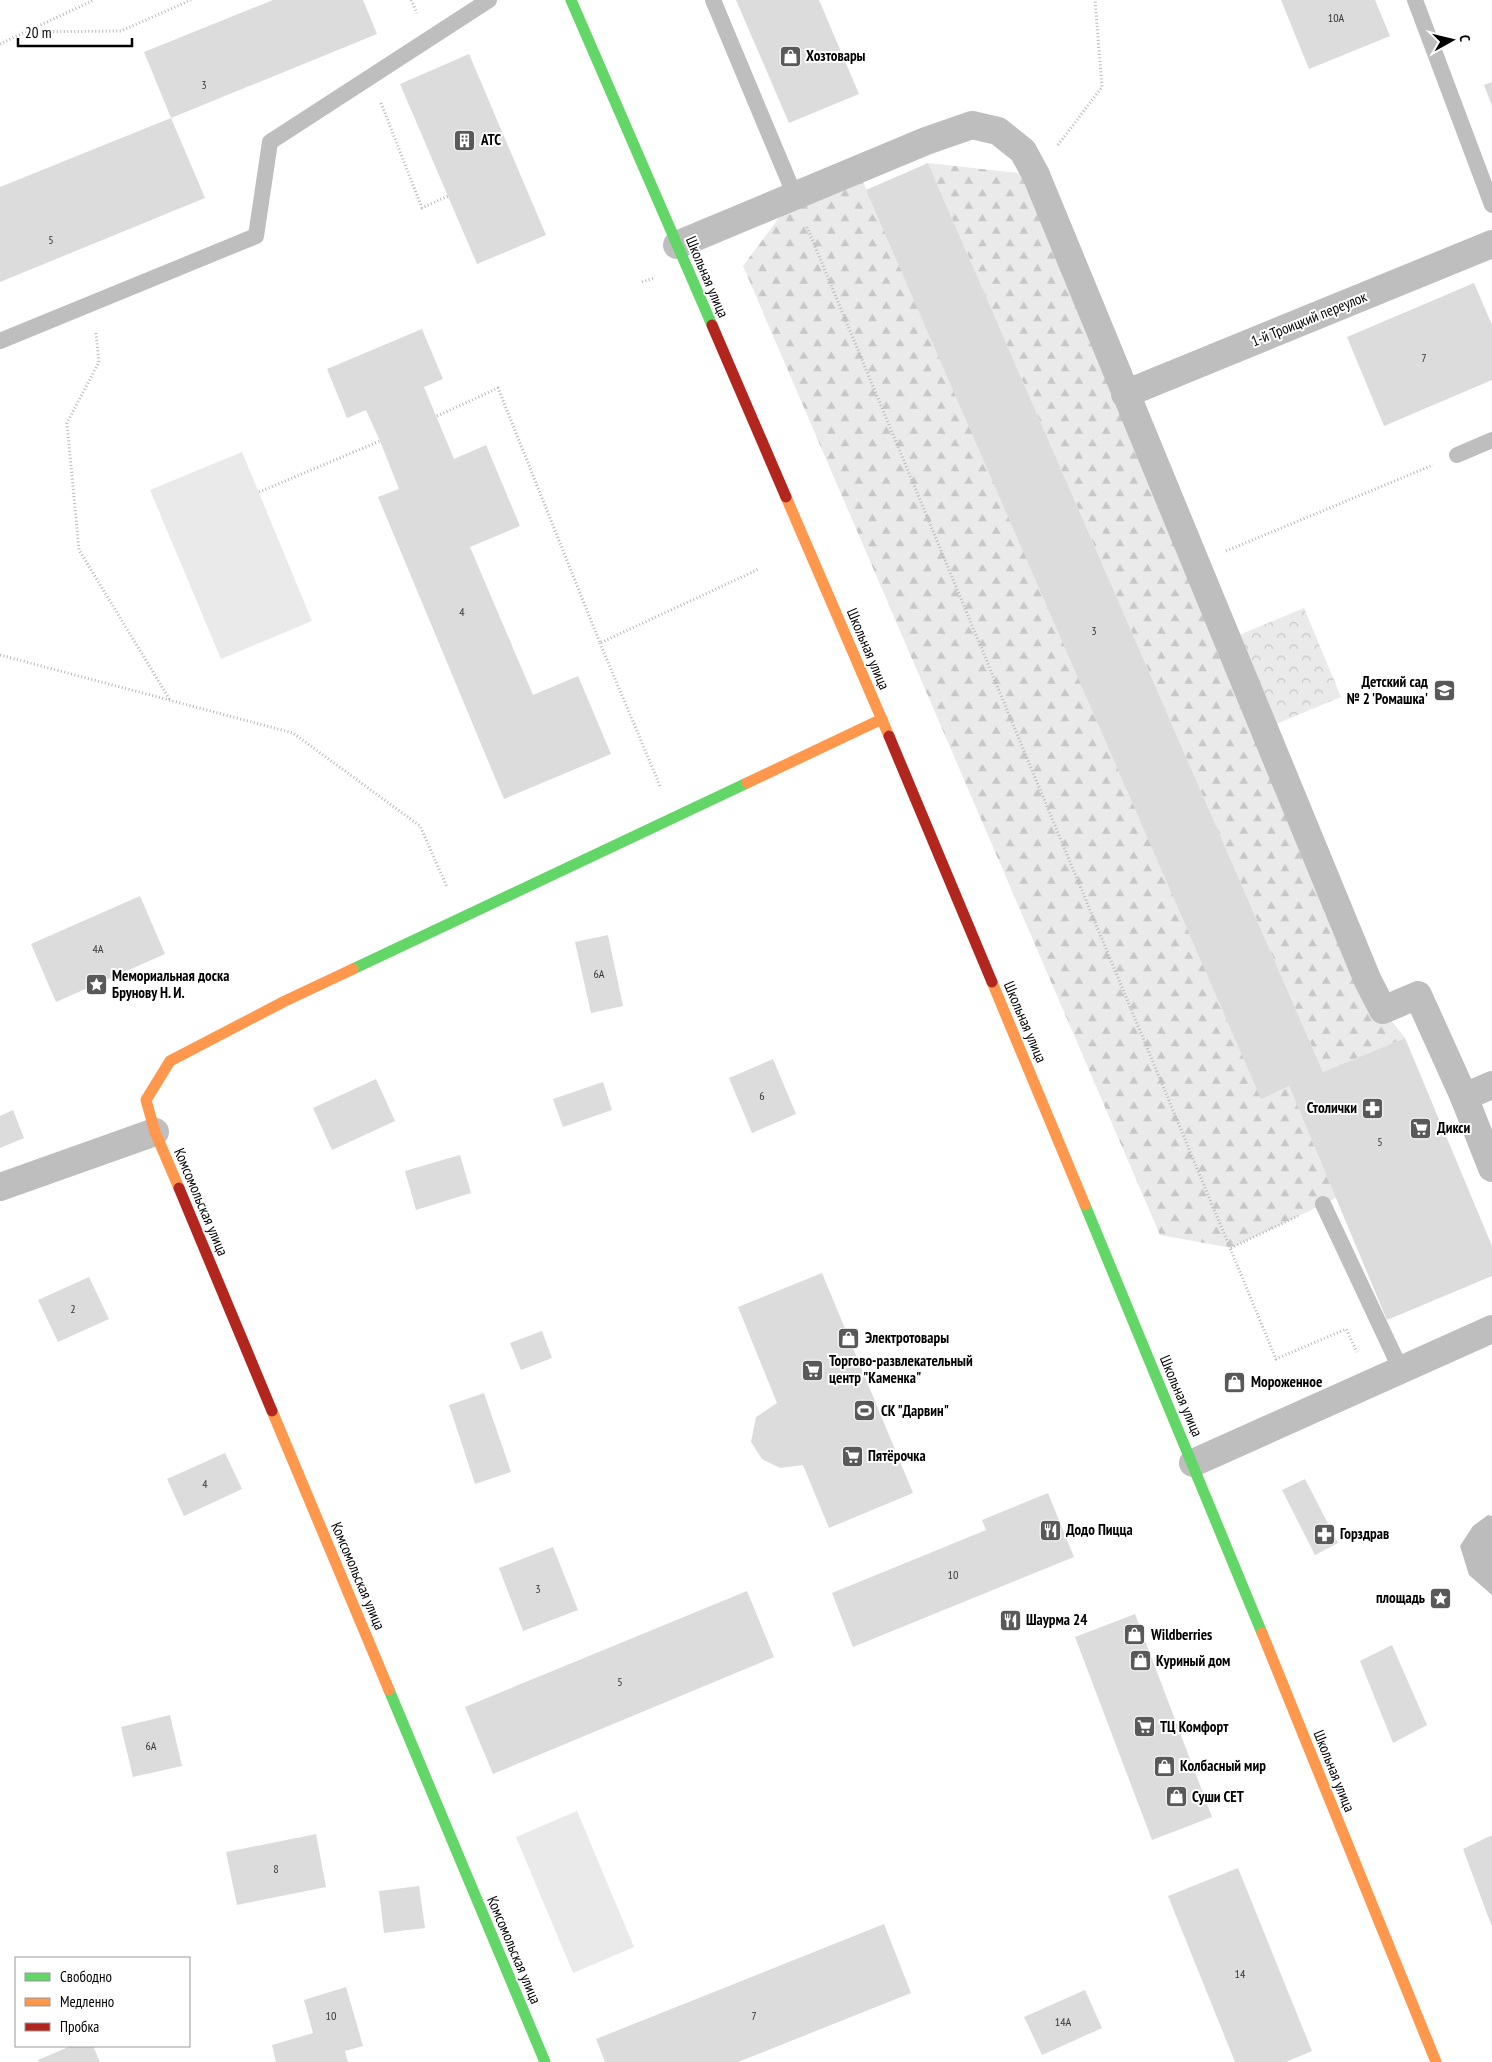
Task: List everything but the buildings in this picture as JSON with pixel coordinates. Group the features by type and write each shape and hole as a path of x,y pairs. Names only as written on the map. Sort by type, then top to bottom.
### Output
{"main road":[{"name":"Школьная улица","path":"571,0 882,719 1193,1463 1436,2062"},
{"path":"461,918 882,719"},
{"name":"Комсомольская улица","path":"461,918 285,1001 170,1061 146,1100 155,1132 545,2062"}],"street":[{"path":"677,245 926,142 972,125 998,131 1023,151 1036,175 1368,981 1383,1010 1418,995 1464,1097 1492,1168"},
{"name":"1-й Троицкий переулок","path":"1125,394 1492,244"},
{"path":"1464,1097 1492,1085"},
{"path":"0,1187 155,1132"},
{"path":"1193,1463 1492,1329"}],"lane":[{"path":"0,341 256,236 270,142 489,0"},
{"path":"713,0 795,196"},
{"path":"1415,0 1492,205"},
{"path":"1457,455 1492,440"},
{"path":"1323,1204 1401,1370"}],"path":[{"path":"0,44 94,0"},
{"path":"25,32 121,31 191,0"},
{"path":"1036,175 1102,87 1095,0"},
{"path":"370,76 422,208 448,196"},
{"path":"795,196 1276,1359 1346,1330 1371,1383"},
{"path":"94,303 98,362 67,423 79,550 170,701"},
{"path":"437,416 498,388 600,644 673,818"},
{"path":"259,492 380,442"},
{"path":"1195,563 1457,455"},
{"path":"600,644 759,569"},
{"path":"0,655 292,733 420,826 461,918"},
{"path":"1231,1248 1323,1204"}],"green space":[{"path":"928,163 1036,175 1383,1010 1405,1038 1323,1072"},
{"path":"858,170 1261,1098 1289,1086 1336,1198 1231,1248 1160,1235 743,266 795,196"},
{"path":"242,452 312,621 221,659 150,490"},
{"path":"1304,608 1341,697 1264,729 1227,640"},
{"path":"577,1811 634,1947 573,1973 516,1837"}],"shaded area":[{"path":"1488,1515 1492,1516 1492,1595 1469,1575 1460,1546 1473,1526"}],"traffic: fast":[{"path":"571,0 712,325"},
{"path":"353,969 747,783"},
{"path":"1085,1205 1262,1633"},
{"path":"389,1690 545,2062"}],"traffic: slow":[{"path":"786,497 889,736"},
{"path":"747,783 882,719"},
{"path":"179,1188 155,1132 146,1100 170,1061 285,1001 353,969"},
{"path":"992,982 1085,1205"},
{"path":"272,1411 389,1690"},
{"path":"1262,1633 1436,2062"}],"traffic: jam":[{"path":"712,325 786,497"},
{"path":"889,736 992,982"},
{"path":"179,1188 272,1411"}],"place":[{"name":"Хозтовары","path":"790,56"},
{"name":"АТС","path":"465,140"},
{"name":"Детский сад № 2 'Ромашка'","path":"1444,691"},
{"name":"Мемориальная доска Брунову Н. И.","path":"96,985"},
{"name":"Столички","path":"1373,1108"},
{"name":"Дикси","path":"1421,1128"},
{"name":"Электротовары","path":"849,1338"},
{"name":"Торгово-развлекательный центр \"Каменка\"","path":"813,1370"},
{"name":"Мороженное","path":"1235,1382"},
{"name":"СК \"Дарвин\"","path":"865,1411"},
{"name":"Пятёрочка","path":"852,1456"},
{"name":"Додо Пицца","path":"1050,1530"},
{"name":"Горздрав","path":"1324,1534"},
{"name":"площадь","path":"1441,1598"},
{"name":"Шаурма 24","path":"1010,1620"},
{"name":"Wildberries","path":"1135,1635"},
{"name":"Куриный дом","path":"1140,1661"},
{"name":"ТЦ Комфорт","path":"1144,1727"},
{"name":"Колбасный мир","path":"1164,1766"},
{"name":"Суши СЕТ","path":"1176,1797"}]}
